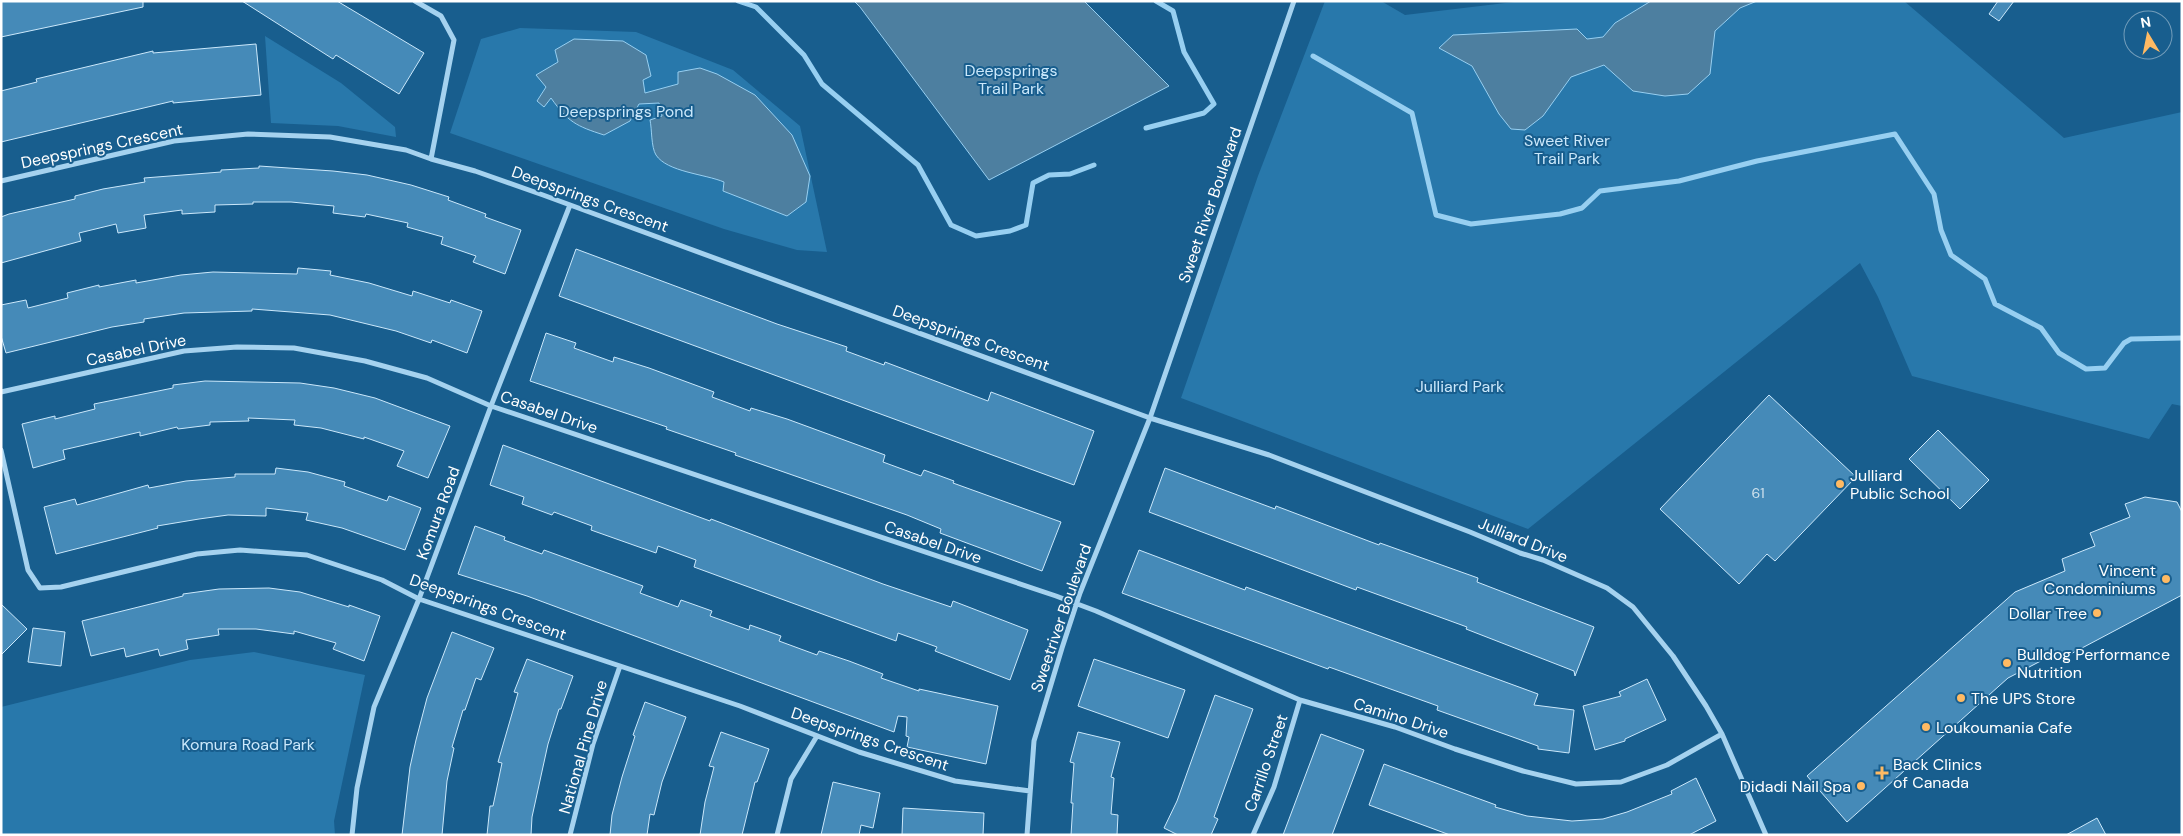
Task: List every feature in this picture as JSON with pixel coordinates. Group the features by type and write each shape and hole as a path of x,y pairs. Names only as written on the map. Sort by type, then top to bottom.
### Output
{"street":[{"path":"415,1 441,16 454,40 430,159"},
{"name":"Sweet River Boulevard","path":"1150,418 1294,1"},
{"name":"Deepsprings Crescent","path":"1,181 174,141 248,134 330,137 406,150 430,159 475,171 570,205 926,334 1150,418"},
{"name":"Komura Road","path":"352,835 357,788 374,707 419,599 491,406 570,205"},
{"name":"Casabel Drive","path":"1,392 184,351 237,347 294,348 365,361 427,378 491,406 1077,604"},
{"name":"Sweetriver Boulevard","path":"1027,835 1034,741 1077,604 1150,418"},
{"name":"Julliard Drive","path":"1150,418 1269,455 1520,553 1544,560 1607,588 1633,607 1673,656 1722,734 1766,835"},
{"name":"Deepsprings Crescent","path":"1,450 28,570 40,588 61,587 197,554 240,550 307,555 382,580 419,599 740,706 859,752 955,781 1030,791"},
{"name":"Camino Drive","path":"1077,604 1300,700 1395,727 1522,771 1576,784 1620,782 1667,765 1722,734"},
{"name":"National Pine Drive","path":"570,835 593,744 620,666"},
{"name":"Carrillo Street","path":"1253,835 1274,787 1300,700"},
{"path":"777,835 791,779 817,736"}],"green space":[{"name":"Sweet River Trail Park","path":"1325,1 1381,1 1405,15 1522,1 1904,1 2064,138 2182,112 2182,406 2172,404 2149,439 1912,376 1878,297 1860,263 1528,529 1181,398 1258,176"},
{"name":"Deepsprings Pond","path":"520,28 636,32 733,70 800,126 827,252 797,250 724,229 450,133 481,39"},
{"path":"265,36 341,83 395,127 396,137 338,126 271,123"},
{"name":"Komura Road Park","path":"254,652 365,675 334,821 335,835 1,835 1,707 190,660"}],"shaded area":[{"name":"Deepsprings Trail Park","path":"854,1 1084,1 1169,86 989,180"},
{"path":"1651,1 1757,1 1740,8 1715,31 1710,74 1688,94 1665,96 1633,91 1604,65 1571,77 1543,116 1525,130 1511,129 1499,114 1472,66 1439,48 1453,35 1577,29 1587,39 1603,37 1615,23"},
{"path":"574,39 623,41 646,55 651,76 643,80 645,93 678,84 678,72 700,68 717,74 755,95 792,135 810,176 806,202 787,216 723,191 724,182 677,169 661,161 653,147 650,120 662,116 659,103 639,104 630,121 604,135 573,122 551,98 544,107 537,101 546,87 536,75 558,62 555,50"}],"building":[{"path":"1,1 143,1 143,7 1,37"},
{"path":"242,1 337,1 424,53 399,94 336,55 333,59"},
{"path":"1998,1 2014,1 1999,21 1989,14"},
{"path":"256,44 261,95 173,103 173,101 1,142 1,91 37,82 36,79 153,51 153,53"},
{"path":"259,166 367,175 411,185 449,197 448,200 486,214 485,217 521,230 505,274 473,262 476,256 441,244 443,237 407,227 408,223 366,214 365,217 333,213 334,206 291,202 253,202 253,204 215,205 215,212 182,214 182,210 144,215 146,228 118,233 116,224 79,233 81,241 1,263 1,217 75,199 75,196 103,189 145,182 144,178 221,172 221,170 259,168"},
{"path":"576,249 777,324 847,347 846,351 884,365 885,362 988,401 991,392 1094,431 1074,485 559,296"},
{"path":"298,268 331,271 330,275 369,283 412,296 413,291 450,303 451,300 482,311 467,353 432,340 431,343 396,331 330,315 252,309 252,311 184,313 144,319 144,322 112,327 6,353 1,336 1,305 26,300 28,308 68,298 67,293 99,285 99,287 136,280 136,283 181,275 213,272 297,274"},
{"path":"546,333 576,343 574,348 613,362 614,357 649,368 714,392 712,397 750,411 751,408 787,419 885,455 883,462 921,476 924,470 954,481 953,483 1061,522 1042,571 940,533 941,529 907,515 735,455 736,453 666,429 667,427 530,381"},
{"path":"205,381 300,383 334,388 375,398 450,426 428,478 397,466 404,451 364,437 364,439 321,428 294,425 295,420 248,418 249,421 210,422 210,425 178,429 177,427 140,436 140,432 63,450 65,459 33,468 22,424 55,416 55,419 95,409 94,404 173,388 173,385"},
{"path":"1769,395 1856,477 1775,561 1767,554 1739,584 1660,509"},
{"path":"1938,430 1989,480 1960,509 1909,459"},
{"path":"503,445 710,521 711,519 883,584 951,607 953,601 1028,630 1010,680 935,651 937,647 898,633 896,641 694,567 696,560 658,546 656,553 591,530 592,526 554,512 552,515 522,504 524,497 490,485"},
{"path":"276,468 308,472 345,482 344,486 387,501 389,496 421,508 405,550 342,528 306,520 308,513 266,508 266,516 228,515 157,526 158,528 56,554 44,507 75,499 77,505 148,485 149,488 186,481 235,477 235,474 275,474"},
{"path":"1165,468 1275,509 1276,506 1379,545 1380,543 1478,578 1477,582 1594,627 1575,676 1574,671 1466,629 1467,627 1357,587 1356,590 1149,512"},
{"path":"2145,497 2177,502 2182,512 2182,595 2065,657 2060,651 2008,678 1847,822 1807,776 2015,592 2065,571 2062,559 2095,546 2090,533 2130,517 2125,504"},
{"path":"475,526 505,537 504,540 542,554 544,550 643,586 640,593 678,607 681,600 712,611 710,616 749,630 750,625 781,636 779,641 817,655 819,651 883,674 881,678 919,691 919,689 998,706 986,764 907,747 909,737 906,736 907,717 898,716 894,732 527,596 458,574"},
{"path":"1139,550 1245,590 1246,587 1538,694 1534,705 1574,710 1569,753 1538,749 1538,746 1437,710 1438,706 1329,667 1328,669 1122,593"},
{"path":"269,588 300,592 349,607 349,605 380,616 364,661 333,649 336,643 294,631 294,634 256,629 218,629 219,635 186,640 188,649 160,656 158,649 126,657 124,648 91,656 82,621 183,596 183,594 219,589"},
{"path":"1,604 27,629 1,655"},
{"path":"33,628 65,632 61,666 28,662"},
{"path":"452,632 494,648 481,680 476,678 465,710 463,710 452,747 454,748 447,781 442,835 402,835 410,767 416,740 427,698"},
{"path":"527,659 573,676 561,709 559,709 548,744 532,817 531,835 487,835 490,806 493,806 502,763 498,762 518,693 514,692"},
{"path":"1094,659 1185,690 1168,738 1078,706"},
{"path":"1647,679 1666,720 1625,739 1625,741 1595,750 1583,706 1621,696 1619,692"},
{"path":"1215,695 1253,709 1214,817 1218,819 1211,835 1178,835 1164,828 1177,801"},
{"path":"645,702 686,717 662,782 654,815 650,814 647,835 610,835 612,815 635,736 633,735"},
{"path":"721,732 769,749 757,782 755,782 742,835 700,835 705,802 714,767 709,766"},
{"path":"1078,732 1120,742 1111,777 1114,778 1111,814 1118,815 1117,835 1071,835 1074,763 1070,762"},
{"path":"1321,734 1364,750 1332,835 1283,835"},
{"path":"1384,764 1496,805 1495,807 1527,816 1572,821 1603,819 1627,812 1672,794 1671,791 1696,778 1716,821 1689,835 1450,835 1369,805"},
{"path":"833,782 880,793 873,828 861,825 859,835 821,835"},
{"path":"903,808 984,813 983,835 902,835"},
{"path":"2097,818 2106,835 2066,835"}],"waterway":[{"path":"738,1 756,7 804,55 822,84 918,165 951,225 976,236 1010,231 1026,225 1033,183 1049,175 1070,174 1094,165"},
{"path":"1146,128 1204,113 1214,104 1184,52 1173,11 1156,1"},
{"path":"1313,56 1412,113 1436,215 1471,224 1560,214 1582,208 1600,191 1679,181 1757,161 1895,134 1934,194 1941,230 1951,255 1985,279 1995,304 2041,328 2059,353 2086,369 2105,368 2124,343 2131,339 2182,338"}],"place":[{"name":"Julliard Public School","path":"1840,484"},
{"name":"Vincent Condominiums","path":"2166,579"},
{"name":"Dollar Tree","path":"2097,613"},
{"name":"Bulldog Performance Nutrition","path":"2007,663"},
{"name":"The UPS Store","path":"1961,698"},
{"name":"Loukoumania Cafe","path":"1926,727"},
{"name":"Back Clinics of Canada","path":"1882,773"},
{"name":"Didadi Nail Spa","path":"1861,786"}],"park label":[{"name":"Julliard Park","path":"1460,386"}]}
